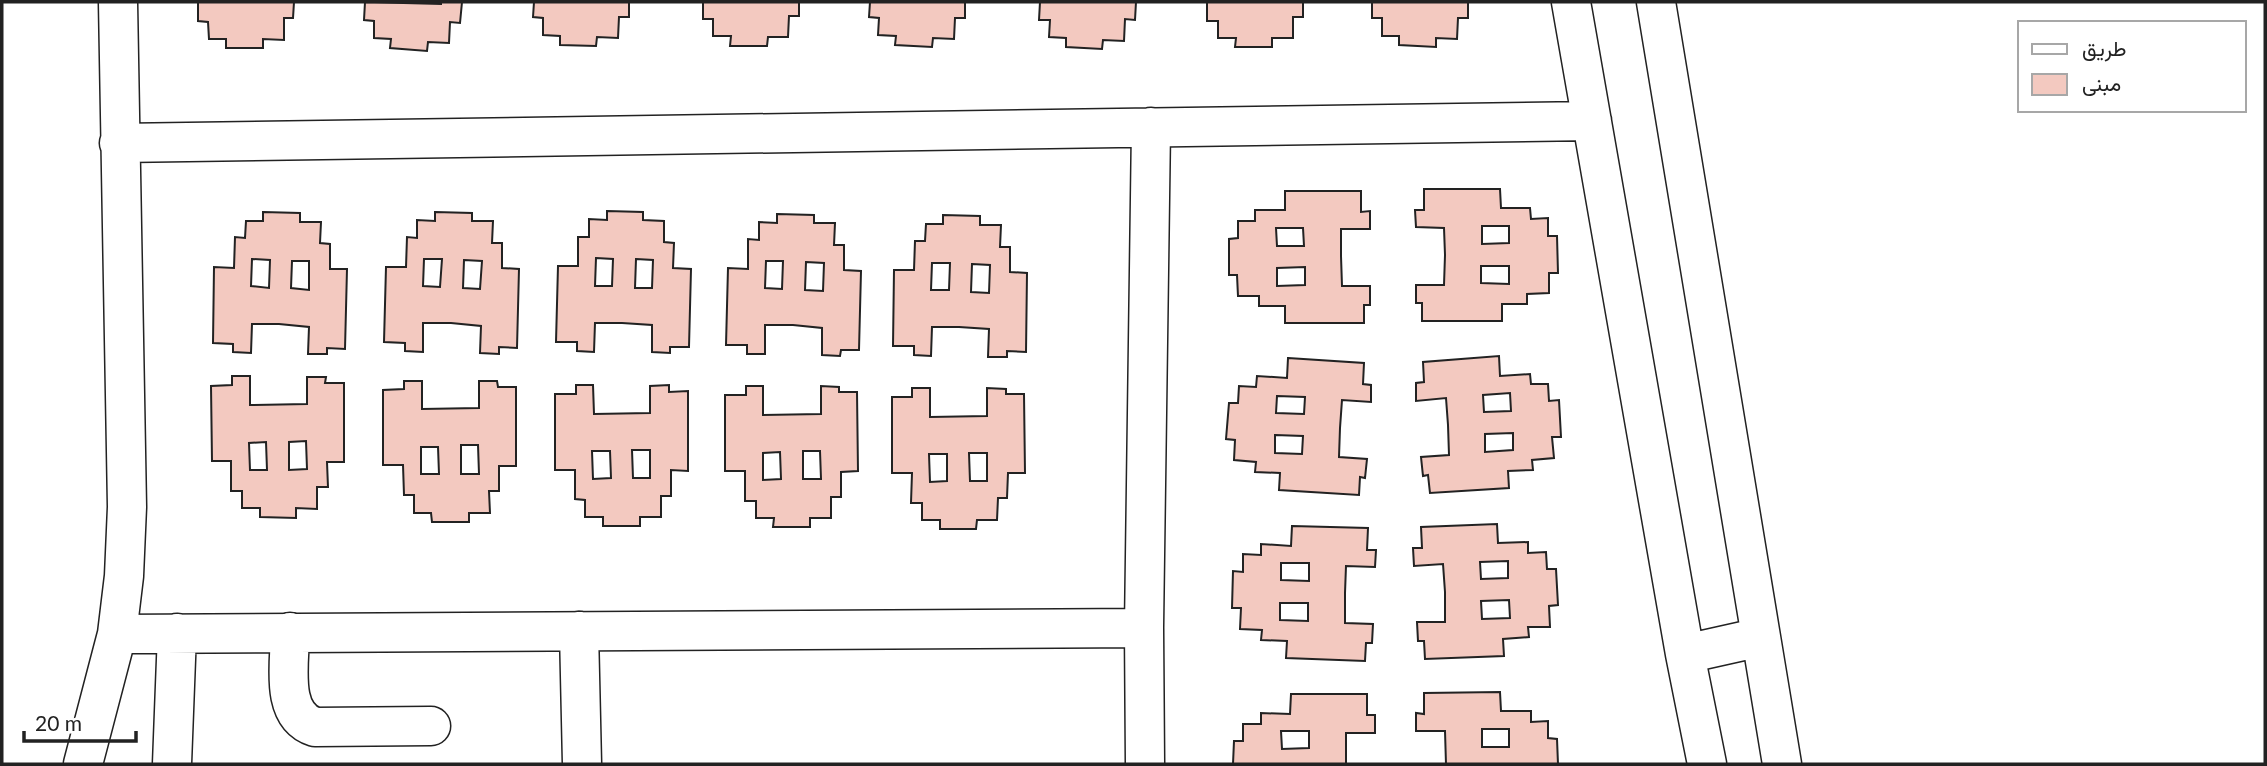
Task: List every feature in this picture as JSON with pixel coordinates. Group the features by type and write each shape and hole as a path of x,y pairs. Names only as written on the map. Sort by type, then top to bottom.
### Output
{"street":[{"path":"83,764 117,634 124,576 127,507 118,2"},
{"path":"1571,2 1685,654 1707,764"},
{"path":"1656,2 1782,764"},
{"path":"119,143 1592,121"},
{"path":"1145,764 1144,628 1151,127"},
{"path":"117,634 1144,628"},
{"path":"579,631 582,764"},
{"path":"289,632 291,705 303,721 316,727 431,726"},
{"path":"172,764 177,634"},
{"path":"1685,654 1761,637"}],"building":[{"path":"198,2 294,2 293,18 284,18 284,40 263,39 263,48 226,48 226,39 209,39 208,22 198,21"},
{"path":"365,2 462,2 460,23 450,22 449,43 428,42 427,51 390,48 391,39 374,38 374,21 364,20"},
{"path":"534,2 629,2 629,17 619,17 618,38 597,37 596,46 560,45 560,36 543,35 543,18 533,17"},
{"path":"703,2 799,2 799,16 789,16 788,37 768,37 767,46 730,46 731,36 713,36 713,19 703,19"},
{"path":"870,2 965,2 965,18 955,18 954,39 933,38 932,47 895,45 896,36 878,35 879,18 869,17"},
{"path":"1040,2 1136,2 1135,20 1125,19 1124,41 1103,40 1102,49 1066,47 1066,38 1049,37 1050,20 1039,20"},
{"path":"1207,2 1303,2 1303,17 1293,17 1293,38 1272,38 1272,47 1235,47 1236,38 1218,38 1218,21 1207,21"},
{"path":"1372,2 1468,2 1468,18 1458,18 1457,39 1436,38 1436,47 1399,45 1399,36 1382,36 1382,18 1372,18"},
{"path":"1424,189 1500,189 1501,208 1530,208 1531,219 1548,218 1548,236 1557,236 1558,273 1549,273 1549,293 1527,294 1527,304 1502,304 1502,321 1422,321 1422,303 1416,303 1416,285 1444,285 1445,255 1444,228 1416,227 1415,210 1424,210","holes":["1482,226 1509,226 1509,243 1482,244","1481,266 1509,266 1509,284 1481,283"]},
{"path":"1285,191 1361,191 1361,212 1370,211 1370,229 1341,229 1341,256 1342,286 1370,286 1370,305 1364,305 1364,323 1285,323 1285,306 1259,306 1259,296 1238,296 1237,275 1229,275 1229,239 1238,238 1238,221 1255,221 1255,210 1285,210","holes":["1276,228 1303,228 1304,246 1277,246","1305,267 1305,285 1277,286 1277,268"]},
{"path":"607,211 643,212 643,220 664,221 664,242 674,243 673,268 691,269 689,347 670,347 670,353 652,352 652,325 622,323 595,323 594,352 577,351 577,342 556,342 558,266 578,266 578,237 589,237 589,219 607,220","holes":["596,258 613,259 612,286 595,286","636,259 653,260 652,288 635,288"]},
{"path":"263,212 300,213 300,222 321,222 320,243 330,244 330,269 347,269 345,349 327,348 327,354 308,354 309,327 279,324 252,324 251,353 233,352 233,344 213,343 214,267 234,268 235,237 245,238 246,221 263,221","holes":["252,259 270,260 269,288 251,286","292,261 309,261 309,290 291,288"]},
{"path":"435,212 472,213 472,221 493,221 492,243 502,243 502,268 519,269 517,348 499,347 499,354 480,353 481,326 451,323 423,323 423,352 405,351 405,343 384,342 386,267 406,267 407,237 417,238 417,220 435,221","holes":["424,259 442,259 440,287 423,286","464,260 482,261 480,289 463,288"]},
{"path":"777,214 814,215 814,223 835,223 834,245 844,245 844,270 861,271 859,350 841,350 840,356 822,355 822,328 793,325 765,325 765,354 747,354 747,345 726,345 728,268 748,269 748,239 759,240 759,222 777,223","holes":["766,261 783,261 782,289 765,288","806,262 824,263 823,291 805,290"]},
{"path":"943,215 980,216 980,225 1001,225 1000,247 1010,247 1010,272 1027,273 1026,352 1007,351 1007,357 988,357 989,329 959,327 932,327 931,356 914,355 914,346 893,346 894,270 914,270 915,241 925,241 926,224 943,224","holes":["932,263 950,263 949,290 931,290","972,264 990,265 989,293 971,292"]},
{"path":"1499,356 1500,376 1530,374 1531,384 1548,384 1549,401 1559,400 1561,437 1552,437 1554,458 1532,460 1533,470 1508,471 1509,488 1430,493 1428,475 1423,476 1421,457 1449,455 1448,425 1446,398 1416,401 1416,383 1424,382 1423,362","holes":["1510,393 1511,411 1484,412 1483,395","1513,433 1513,450 1485,452 1485,434"]},
{"path":"1288,358 1364,363 1363,384 1371,385 1371,402 1342,400 1340,428 1339,457 1367,459 1365,478 1360,477 1359,495 1279,490 1280,473 1255,472 1256,462 1234,460 1235,440 1226,439 1229,403 1238,403 1239,386 1256,387 1257,376 1287,378","holes":["1277,396 1305,397 1304,414 1276,413","1275,435 1303,436 1302,454 1275,453"]},
{"path":"232,376 250,376 250,405 307,404 307,377 326,377 325,383 344,383 344,462 327,462 328,487 317,487 317,509 296,508 296,518 260,517 260,508 242,508 242,491 231,491 231,461 212,461 211,386 232,385","holes":["306,441 307,469 289,470 289,442","266,442 267,470 250,470 249,443"]},
{"path":"404,381 422,381 422,409 479,408 479,381 497,381 498,387 516,387 516,466 499,466 499,491 489,491 490,513 469,513 469,522 432,522 431,513 414,513 414,495 404,495 403,465 383,465 383,390 404,389","holes":["461,445 478,445 479,474 461,474","421,447 438,447 439,474 421,474"]},
{"path":"576,385 593,385 594,414 650,413 650,386 669,385 669,392 688,391 688,471 671,470 671,496 661,496 661,517 640,517 640,526 603,526 603,517 585,517 585,500 575,499 575,470 555,470 555,394 576,394","holes":["632,450 650,450 650,478 633,478","592,451 610,451 611,478 593,479"]},
{"path":"746,386 763,386 763,415 821,414 821,386 839,387 839,392 857,392 858,471 841,472 841,497 831,497 831,518 810,518 810,527 773,527 774,518 756,518 756,501 745,501 745,471 725,471 725,395 746,395","holes":["803,451 820,451 821,479 803,479","780,452 781,479 763,480 763,453"]},
{"path":"912,388 930,388 930,417 987,416 987,388 1006,389 1006,394 1024,394 1025,473 1008,473 1007,498 998,498 997,520 977,520 976,529 940,529 940,520 922,520 922,503 911,503 912,473 892,473 892,397 912,397","holes":["969,453 987,453 987,481 970,481","929,454 947,454 947,481 930,482"]},
{"path":"1497,524 1498,543 1528,542 1528,553 1546,552 1547,569 1556,569 1558,605 1549,606 1550,627 1528,627 1529,637 1503,639 1504,656 1425,659 1424,641 1418,641 1417,622 1445,622 1445,592 1443,564 1414,566 1413,548 1422,548 1421,527","holes":["1508,561 1508,578 1481,579 1480,562","1509,600 1510,618 1482,619 1481,601"]},
{"path":"1292,526 1368,528 1367,550 1376,550 1375,567 1346,566 1345,593 1345,623 1373,624 1372,643 1366,643 1365,661 1286,658 1287,641 1261,640 1262,630 1240,629 1241,608 1232,608 1233,571 1243,572 1243,554 1261,555 1261,544 1291,546","holes":["1281,563 1309,563 1309,581 1281,580","1280,603 1308,603 1308,621 1280,620"]},
{"path":"1500,692 1501,711 1531,711 1531,722 1548,721 1548,738 1557,739 1558,764 1446,764 1445,731 1416,731 1416,713 1424,714 1424,693","holes":["1482,729 1509,729 1509,747 1482,747"]},
{"path":"1291,694 1367,694 1367,715 1375,715 1375,733 1346,733 1346,764 1233,764 1234,741 1243,741 1243,724 1261,724 1261,713 1290,714","holes":["1281,731 1309,731 1309,748 1282,749"]}]}
